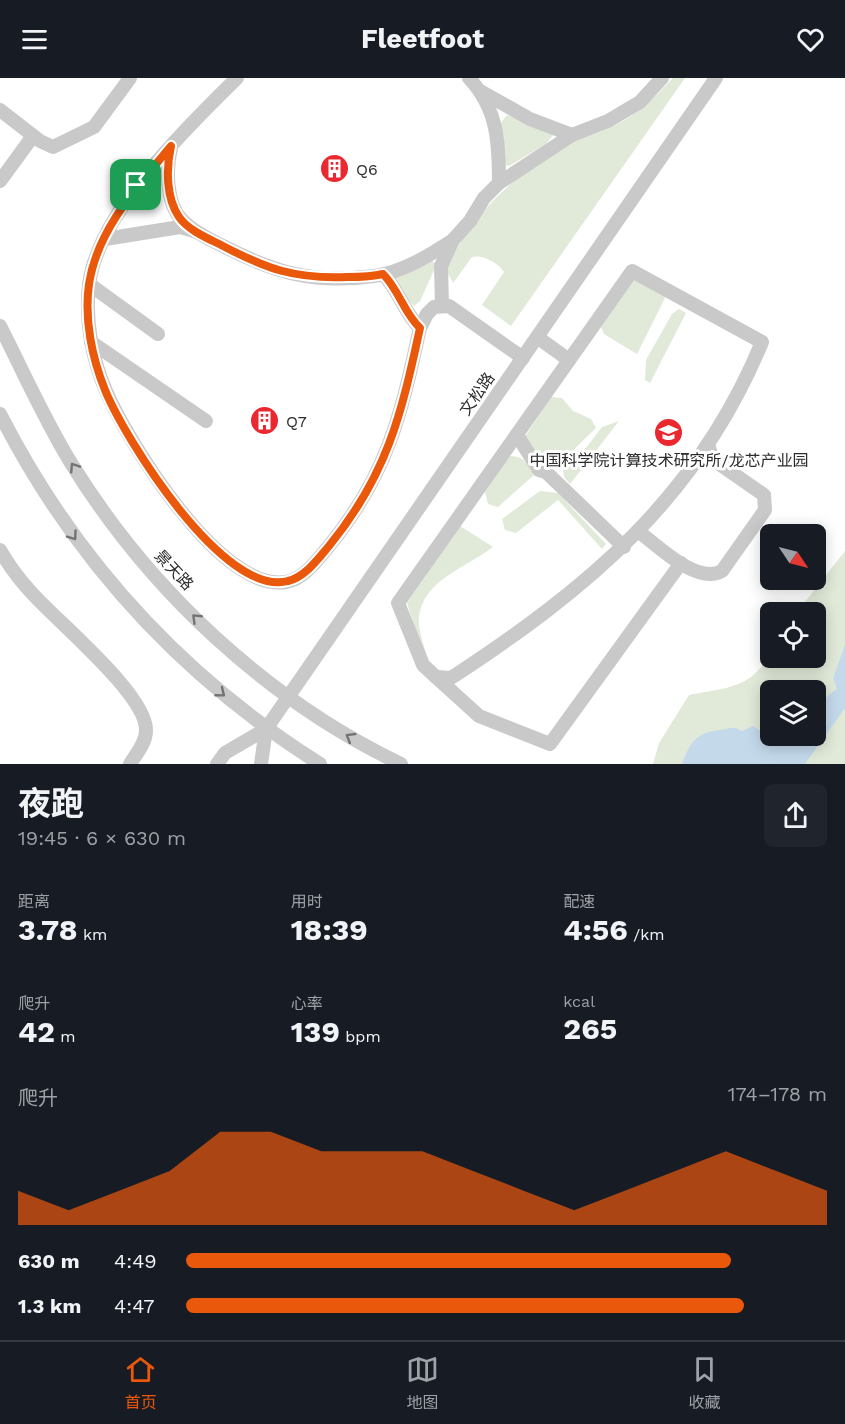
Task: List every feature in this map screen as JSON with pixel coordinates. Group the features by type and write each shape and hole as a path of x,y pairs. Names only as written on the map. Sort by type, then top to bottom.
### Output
{"street":[{"path":"0,110 33,136 53,147 85,134 94,127 130,78"},
{"path":"237,78 136,185 105,238 97,255 89,284 88,333 105,390 123,425 158,481 181,512 211,545 233,563 267,580 286,582 303,573 323,553 362,501 377,475 398,425 420,328 426,314 435,307 449,306 523,358"},
{"path":"469,78 482,92 492,111 496,126 499,183"},
{"path":"442,306 441,266 453,240 499,183 572,135 608,121 640,102 662,78"},
{"name":"文松路","path":"217,764 225,753 266,729 716,78"},
{"path":"482,92 530,119 572,135"},
{"path":"0,181 33,136"},
{"path":"171,146 168,158 172,202 180,218 196,232"},
{"path":"105,238 180,227 196,232 267,268 296,276 331,278 383,274 432,254 453,240"},
{"path":"436,677 451,678 528,626 624,547 661,507 708,444 747,379 762,342 633,271 399,603 423,665 436,677 479,716 550,744 681,562"},
{"path":"383,274 398,292 412,320 420,328"},
{"path":"89,284 158,334"},
{"name":"景天路","path":"0,326 70,462 107,517 185,607 220,641 288,697 358,742 401,764"},
{"path":"537,337 569,360"},
{"path":"91,342 206,421"},
{"path":"0,414 37,482 75,540 113,586 194,670 266,729 320,764"},
{"path":"517,435 539,470 546,472 624,547"},
{"path":"638,531 695,573 715,575 722,571 765,510 764,495 718,463 712,457 708,444"},
{"path":"0,550 30,592 78,637 117,683 129,691 143,713 146,731 142,747 130,764"},
{"name":"文松路","path":"261,764 266,729"}],"green space":[{"path":"673,78 685,78 511,326 482,305 504,272 494,263 485,258 472,257 453,283 446,270 457,249 482,213 513,182 569,144 612,127 629,117"},
{"path":"507,115 549,131 553,135 546,144 509,166 505,165 503,132 499,125"},
{"path":"431,260 436,264 435,268 420,301 414,306 405,297 395,277"},
{"path":"634,279 661,291 665,298 637,354 604,334 601,327"},
{"path":"679,309 686,313 650,383 645,380 646,360 672,314"},
{"path":"551,397 562,398 573,411 591,419 596,428 557,466 546,467 528,450 524,438"},
{"path":"619,421 570,484 564,477 563,470 586,448 602,427"},
{"path":"509,456 518,457 524,461 534,475 498,507 488,504 485,492"},
{"path":"540,491 558,493 606,544 602,549 558,500 516,533 505,530 502,519"},
{"path":"460,526 493,547 444,578 426,598 420,610 419,625 429,662 424,656 407,603"},
{"path":"845,551 845,764 653,764 659,743 689,695 736,685 760,668 826,668 826,602 805,602 814,590 826,590 826,575"}],"water":[{"path":"845,645 845,708 826,735 826,698 837,689 833,678"},
{"path":"753,726 760,730 760,746 818,746 805,764 682,764 691,744 699,736 711,731 733,728 742,731"}],"place":[{"name":"Q6","path":"335,169"},
{"name":"Q7","path":"265,421"},
{"name":"中国科学院计算技术研究所/龙芯产业园","path":"669,432"}],"route":[{"path":"171,146 168,158 172,202 180,218 196,232 267,268 296,276 331,278 383,274 398,292 412,320 420,328 398,425 377,475 344,527 313,565 294,579 278,582 253,575 233,563 211,545 181,512 158,481 123,425 105,390 88,333 89,284 97,255 136,185 171,146"}]}
